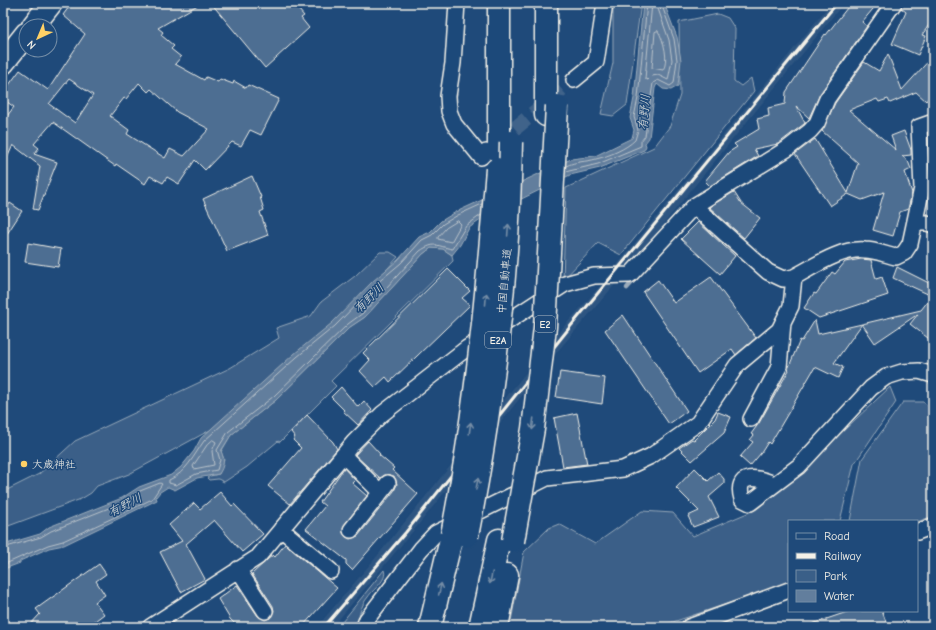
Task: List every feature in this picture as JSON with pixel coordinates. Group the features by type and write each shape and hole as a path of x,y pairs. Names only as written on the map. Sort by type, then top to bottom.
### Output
{"main road":[{"path":"39,18 51,3"},
{"path":"499,149 500,3"},
{"name":"中国自動車道","path":"446,627 460,535 481,463 495,369 509,215 499,149 512,3"},
{"path":"546,3 552,111"},
{"path":"497,627 514,464 530,344 562,3"},
{"path":"5,58 18,43"},
{"path":"430,627 460,535"},
{"path":"480,627 506,540"}],"street":[{"path":"457,3 453,63 448,96 449,111 454,124 480,157 499,149"},
{"path":"574,80 596,62 605,3"},
{"path":"150,627 258,557 343,455 382,414 467,348 565,284 594,276 630,275 694,206 787,149 810,131 817,123 827,99 894,3"},
{"path":"694,206 768,272 783,279 794,277 833,257 848,252 865,250 896,257 904,253 910,244 922,188 919,128 933,122"},
{"path":"915,223 926,223 933,225"},
{"path":"364,627 366,619 421,549 436,533 547,478 623,469 651,456 698,423 737,365 779,330 791,306 794,277"},
{"path":"751,419 779,367 783,322"},
{"path":"774,484 799,466 871,388 886,377 902,372 920,371 933,375"},
{"path":"343,455 384,488 351,530"},
{"path":"918,532 933,526"},
{"path":"281,529 311,563 331,571"},
{"path":"238,569 265,611"},
{"path":"689,627 788,590"}],"shaded area":[{"path":"831,3 843,4 626,270 613,270"},
{"path":"617,282 556,353 419,524 335,624 332,627 317,627 378,555 559,332 603,283"}],"green space":[{"path":"613,3 641,3 627,105 613,116 601,114 613,63"},
{"path":"718,14 728,18 735,29 734,81 741,86 751,78 754,91 621,255 598,243 563,280 566,188 654,147 670,126 680,95 679,22"},
{"path":"431,248 443,249 452,255 453,261 331,381 336,386 280,442 278,441 247,467 224,482 218,479 209,480 207,478 210,476 219,474 224,459 221,452 231,435 276,400 350,327 365,317 423,254"},
{"path":"380,252 390,252 398,257 340,321 212,429 129,474 97,486 91,493 81,499 3,528 3,492 39,474 75,441 230,368 279,338 276,328 311,316 321,302 355,276"},
{"path":"890,387 896,402 854,464 840,520 788,520 788,583 658,627 510,627 524,552 549,528 559,524 595,544 642,511 673,513 693,536 757,509 789,482"},
{"path":"903,402 923,402 933,409 933,516 918,522 918,520 850,520 862,459"},
{"path":"384,570 385,574 382,581 370,594 360,611 356,627 338,627"}],"water":[{"name":"有野川","path":"643,3 664,3 677,37 681,60 678,86 671,90 663,89 657,84 655,88 649,138 645,143 646,146 644,150 600,168 570,175 485,217 469,228 460,245 452,255 443,249 431,248 423,254 365,317 350,327 276,400 231,435 221,451 223,463 219,474 197,478 175,490 168,487 160,492 156,497 157,500 64,545 49,548 20,561 20,563 4,569 3,571 3,545 40,534 49,527 122,498 139,487 171,475 181,467 194,451 201,438 294,354 332,323 373,281 398,260 419,237 430,232 441,221 456,212 571,159 595,156 632,138 634,130 630,118 634,98"}],"building":[{"path":"72,3 201,3 158,28 163,32 161,35 174,46 171,49 181,57 175,64 204,80 206,77 218,82 220,79 233,84 234,81 246,88 248,85 279,99 261,135 250,130 241,146 232,142 205,170 195,160 179,184 167,177 163,183 150,176 145,184 116,164 115,166 53,122 34,144 39,148 34,154 57,162 38,210 33,209 40,166 13,145 3,167 3,121 14,107 3,99 3,93 20,70 48,90 85,34 63,15","holes":["69,79 93,95 75,123 49,104","139,83 148,92 151,89 177,112 209,129 184,156 170,149 165,158 127,134 129,130 110,116 124,98 126,99"]},
{"path":"211,3 293,3 304,16 301,18 309,28 265,68"},
{"path":"851,3 878,3 862,22 867,26 820,94 809,118 796,106 805,123 804,124 778,144 754,149 758,156 710,186 705,181 729,152 737,147 734,144 759,129 757,119 769,116 768,108 785,104 786,92 825,34 826,35"},
{"path":"903,3 926,3 933,9 933,19 922,35 926,36 918,55 892,44 906,12 901,8"},
{"path":"888,54 902,90 933,56 933,93 926,101 916,92 890,103 888,99 879,102 877,99 849,110 896,150 891,136 904,131 911,150 911,155 902,156 908,161 911,169 905,172 912,193 908,209 900,212 893,236 873,230 884,192 862,200 848,194 830,206 795,154 815,139 848,193 858,163 822,131 835,103 864,62 879,71"},
{"path":"252,176 261,197 264,210 260,212 268,235 227,251 203,199"},
{"path":"734,192 741,203 760,218 744,238 709,207"},
{"path":"10,203 22,211 3,240 3,214"},
{"path":"698,222 735,256 720,274 681,239"},
{"path":"28,243 61,249 58,267 25,262"},
{"path":"861,259 871,260 876,279 882,277 888,295 819,318 804,308 814,293 816,294 832,272 835,274 845,262"},
{"path":"897,267 927,282 933,287 933,342 910,324 918,314 875,343 862,324 921,310 932,296 893,278"},
{"path":"448,269 470,291 462,298 470,305 390,382 386,377 375,387 360,371 370,360 363,353"},
{"path":"711,277 756,338 736,355 732,349 698,373 643,292 658,280 674,303"},
{"path":"623,315 687,411 669,424 605,330"},
{"path":"815,320 818,334 862,324 834,363 843,367 838,378 815,367 770,444 768,442 750,466 740,457 753,442 750,440 754,435 751,434 759,423 789,370 788,369 800,340 802,341"},
{"path":"560,372 605,378 602,404 556,397"},
{"path":"341,387 358,407 364,401 372,410 358,425 331,397"},
{"path":"718,412 731,417 724,433 692,461 679,448 692,439 694,440 715,419"},
{"path":"577,413 587,464 563,467 554,418"},
{"path":"307,415 333,442 337,449 290,504 268,486 301,448 293,440 295,437 291,432"},
{"path":"368,441 380,454 379,455 394,468 392,470 418,494 352,570 346,564 346,560 306,529 325,506 320,502 344,468 355,480 352,483 367,496 344,525 343,533 350,539 358,536 394,491 397,484 394,476 385,475 380,478 355,455"},
{"path":"695,468 708,481 718,472 724,479 724,484 709,497 719,517 693,527 688,516 699,511 676,488"},
{"path":"220,492 232,506 234,504 263,534 242,552 214,520 186,544 205,579 181,592 160,552 182,541 169,525 194,503 200,509"},
{"path":"285,544 337,588 302,627 238,627 230,619 218,599 237,585 258,616 265,620 270,618 274,611 273,606 252,574 273,555 275,557"},
{"path":"99,564 106,574 96,581 105,595 95,602 104,614 87,627 28,627 40,614 36,609"},
{"path":"847,612 882,612 888,627 809,627 809,625"}],"waterway":[{"path":"627,288 636,278"}],"tunnel":[{"path":"497,143 574,80"}],"railway":[{"path":"324,627 406,532 570,327 837,3"}],"place":[{"name":"大歳神社","path":"24,464"}]}
